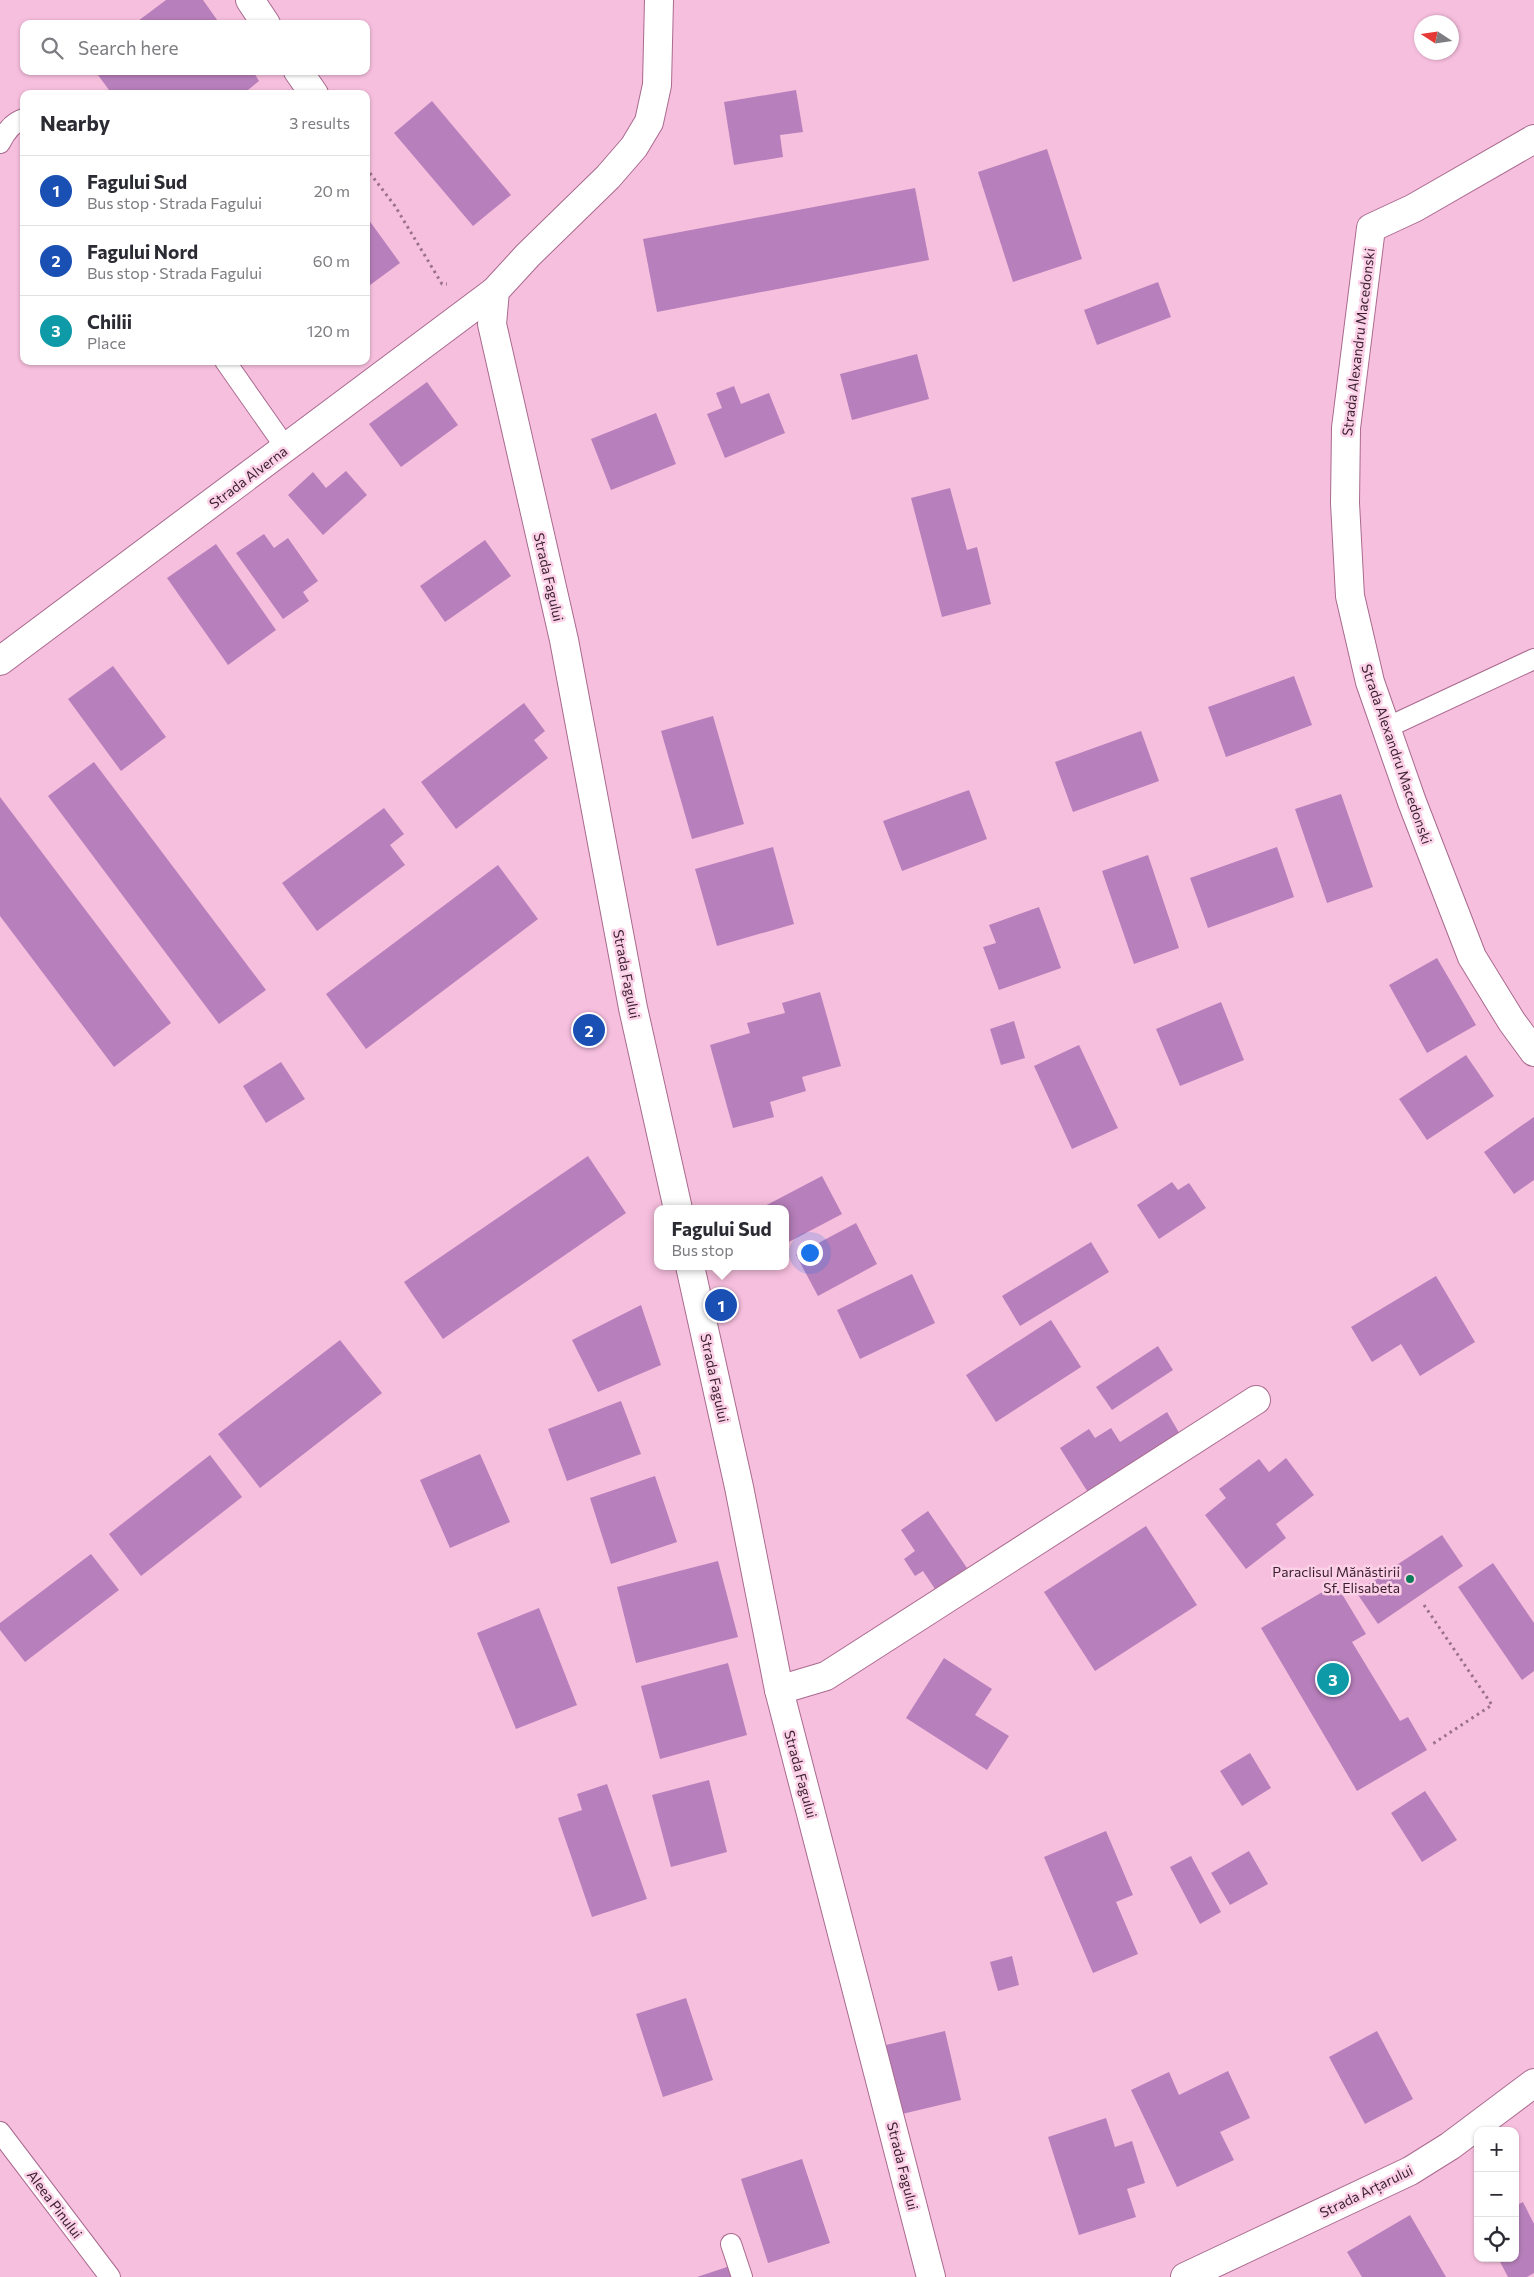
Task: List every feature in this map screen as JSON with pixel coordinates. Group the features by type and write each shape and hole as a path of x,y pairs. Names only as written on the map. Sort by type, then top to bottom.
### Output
{"street":[{"path":"250,0 263,20"},
{"path":"495,290 608,177 634,147 649,122 657,85 659,0"},
{"path":"301,75 311,90"},
{"name":"Strada Alexandru Macedonski","path":"1534,139 1414,208 1371,228 1346,428 1345,503 1350,596 1370,682 1412,802 1472,957 1512,1022 1534,1052"},
{"name":"Strada Alverna","path":"0,661 495,290"},
{"name":"Strada Fagului","path":"495,290 492,324 564,640 633,1008 677,1205"},
{"name":"Strada Fagului","path":"691,1270 739,1486 779,1690 930,2277"},
{"path":"779,1690 826,1676 1256,1400"},
{"name":"Strada Arțarului","path":"1185,2277 1410,2171 1450,2146 1534,2083"}],"lane":[{"path":"0,143 4,134 17,121 20,121"},
{"path":"228,365 286,448"},
{"path":"1386,728 1534,659"},
{"name":"Aleea Pinului","path":"0,2132 110,2277"},
{"path":"731,2244 742,2277"}],"path":[{"path":"370,173 394,206 442,284 495,290"},
{"path":"1424,1604 1492,1705 1431,1745"}],"building":[{"path":"166,0 203,0 217,20 139,20"},
{"path":"98,75 255,75 259,81 248,90 109,90"},
{"path":"796,90 803,132 780,135 783,157 734,165 724,102"},
{"path":"432,101 511,195 473,226 394,133"},
{"path":"1047,149 1082,259 1013,282 978,172"},
{"path":"915,188 929,260 657,312 643,239"},
{"path":"370,222 400,263 370,285"},
{"path":"1158,282 1171,317 1097,345 1084,310"},
{"path":"917,354 929,399 852,420 840,374"},
{"path":"427,382 458,425 401,467 369,424"},
{"path":"734,386 741,404 769,393 785,433 725,458 707,414 722,408 716,393"},
{"path":"656,413 676,464 611,490 591,439"},
{"path":"346,471 367,495 323,535 288,495 313,472 326,488"},
{"path":"950,488 967,550 977,547 991,604 942,617 911,498"},
{"path":"264,534 274,548 288,538 318,581 303,592 309,601 283,619 236,553"},
{"path":"485,540 511,576 445,622 420,586"},
{"path":"216,544 276,630 228,665 167,578"},
{"path":"113,666 166,737 121,771 68,699"},
{"path":"1294,676 1312,725 1226,757 1208,707"},
{"path":"524,703 545,731 534,740 548,758 456,829 421,782"},
{"path":"713,716 744,824 692,839 661,731"},
{"path":"1141,731 1159,781 1073,812 1055,762"},
{"path":"94,762 266,990 219,1024 48,796"},
{"path":"969,790 987,839 902,871 883,821"},
{"path":"1341,794 1373,887 1327,903 1295,809"},
{"path":"0,797 171,1023 114,1067 0,916"},
{"path":"384,808 404,834 390,845 405,865 317,931 282,883"},
{"path":"773,847 794,924 717,946 695,869"},
{"path":"1277,847 1294,897 1208,928 1190,878"},
{"path":"1148,855 1179,948 1134,964 1102,871"},
{"path":"498,865 538,919 366,1049 326,994"},
{"path":"1039,907 1061,968 999,990 983,947 996,943 989,925"},
{"path":"1437,958 1476,1025 1427,1053 1389,985"},
{"path":"820,992 841,1066 802,1077 806,1091 770,1102 774,1117 733,1128 710,1045 750,1033 747,1023 785,1013 782,1003"},
{"path":"1221,1002 1244,1060 1180,1086 1156,1029"},
{"path":"1014,1021 1025,1058 1001,1065 990,1029"},
{"path":"1079,1045 1118,1128 1072,1149 1034,1066"},
{"path":"1466,1055 1494,1096 1427,1140 1399,1099"},
{"path":"281,1062 305,1099 266,1123 243,1086"},
{"path":"1534,1117 1534,1180 1514,1194 1484,1152"},
{"path":"588,1156 626,1213 443,1339 404,1282"},
{"path":"822,1176 842,1214 789,1242 789,1205 767,1205"},
{"path":"1172,1182 1178,1190 1189,1183 1206,1208 1159,1239 1137,1205"},
{"path":"856,1223 877,1264 818,1296 796,1255"},
{"path":"1091,1242 1109,1272 1020,1326 1002,1296"},
{"path":"912,1274 935,1323 860,1359 837,1310"},
{"path":"1436,1276 1475,1342 1420,1376 1401,1344 1372,1362 1351,1327"},
{"path":"641,1305 661,1365 598,1392 572,1340"},
{"path":"1051,1320 1081,1367 996,1422 966,1375"},
{"path":"340,1340 382,1393 260,1488 218,1434"},
{"path":"1158,1346 1173,1370 1112,1410 1096,1387"},
{"path":"621,1401 641,1454 567,1481 548,1429"},
{"path":"1167,1412 1181,1436 1089,1494 1060,1448 1089,1429 1095,1438 1111,1428 1120,1442"},
{"path":"480,1454 510,1522 450,1548 420,1480"},
{"path":"210,1455 242,1497 141,1576 109,1534"},
{"path":"1286,1458 1314,1495 1276,1524 1286,1538 1246,1569 1205,1515 1226,1498 1219,1489 1259,1459 1269,1472"},
{"path":"655,1476 677,1542 611,1564 590,1498"},
{"path":"928,1511 967,1568 935,1589 923,1571 915,1576 904,1559 915,1551 901,1530"},
{"path":"1146,1526 1197,1605 1095,1671 1044,1592"},
{"name":"Paraclisul Mănăstirii Sf. Elisabeta","path":"1442,1535 1463,1566 1378,1624 1356,1592"},
{"path":"91,1554 119,1590 25,1662 0,1630 0,1623"},
{"path":"718,1561 738,1637 636,1663 617,1587"},
{"path":"1493,1563 1534,1623 1534,1671 1522,1680 1458,1587"},
{"path":"1336,1584 1366,1634 1352,1642 1400,1721 1408,1717 1427,1750 1357,1791 1261,1628"},
{"path":"539,1608 577,1705 516,1729 477,1633"},
{"path":"944,1658 992,1689 975,1715 1009,1736 987,1770 906,1718"},
{"path":"728,1663 747,1735 660,1759 641,1686"},
{"path":"1250,1753 1271,1788 1242,1806 1220,1771"},
{"path":"709,1780 727,1852 671,1867 652,1795"},
{"path":"607,1784 647,1899 592,1917 558,1818 582,1810 577,1794"},
{"path":"1425,1791 1457,1840 1422,1862 1391,1813"},
{"path":"1106,1831 1133,1895 1116,1902 1138,1954 1093,1973 1044,1857"},
{"path":"1249,1851 1268,1884 1230,1905 1211,1873"},
{"path":"1191,1856 1221,1912 1200,1924 1170,1867"},
{"path":"1012,1956 1019,1985 998,1991 990,1962"},
{"path":"686,1998 713,2080 663,2097 636,2014"},
{"path":"945,2031 961,2100 902,2114 886,2045"},
{"path":"1377,2031 1413,2099 1365,2124 1329,2057"},
{"path":"1228,2071 1250,2118 1220,2132 1234,2160 1177,2187 1131,2090 1169,2072 1179,2095"},
{"path":"1106,2118 1115,2147 1132,2141 1145,2183 1127,2189 1136,2217 1079,2235 1048,2137"},
{"path":"802,2159 830,2243 768,2263 741,2179"},
{"path":"1523,2202 1534,2224 1534,2273 1527,2277 1508,2277 1500,2262 1519,2262 1519,2204"},
{"path":"1410,2215 1446,2277 1362,2277 1347,2252"},
{"path":"733,2265 737,2277 697,2277"}],"place":[{"name":"Fagului Nord","path":"589,1030"},
{"name":"Fagului Sud","path":"721,1305"},
{"name":"Paraclisul Mănăstirii Sf. Elisabeta","path":"1410,1579"},
{"name":"Chilii","path":"1333,1679"}]}
